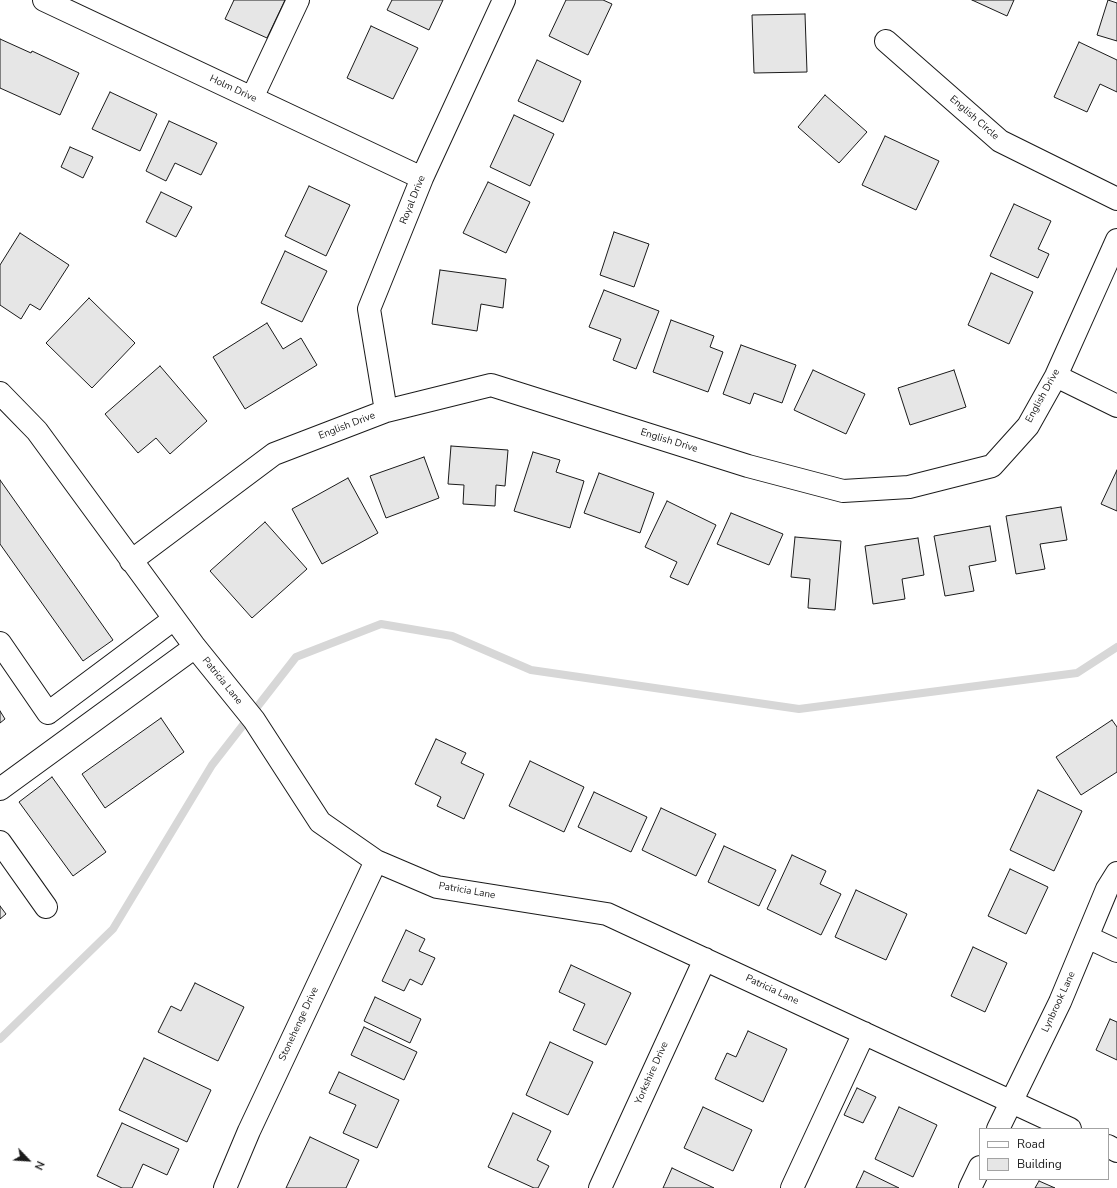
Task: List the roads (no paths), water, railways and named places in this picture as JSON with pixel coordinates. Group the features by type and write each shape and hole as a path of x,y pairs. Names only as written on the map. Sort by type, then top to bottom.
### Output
{"street":[{"path":"252,98 298,0"},
{"name":"Royal Drive","path":"386,410 369,309 422,178 504,0"},
{"name":"Holm Drive","path":"54,2 422,178"},
{"name":"English Circle","path":"886,40 1000,140 1117,199"},
{"name":"English Drive","path":"131,561 274,454 386,410 491,385 748,466 843,491 909,487 992,466 1028,426 1056,376 1117,240"},
{"path":"1056,376 1117,406"},
{"name":"Patricia Lane","path":"0,393 37,431 195,647 254,720 320,822 376,861 437,887 607,914 1068,1128"},
{"path":"0,643 48,713 174,619"},
{"path":"0,789 195,647"},
{"path":"0,842 46,907"},
{"name":"Stonehenge Drive","path":"225,1188 249,1131 376,861"},
{"name":"Lynbrook Lane","path":"998,1128 1060,1002 1107,889 1117,873"},
{"path":"1087,937 1117,951"},
{"name":"Yorkshire Drive","path":"600,1188 705,959"},
{"path":"792,1188 864,1033"},
{"path":"970,1188 979,1169"}],"waterway":[{"path":"0,1039 113,929 212,765 296,657 381,624 452,636 531,670 799,709 1077,673 1117,647"}]}
